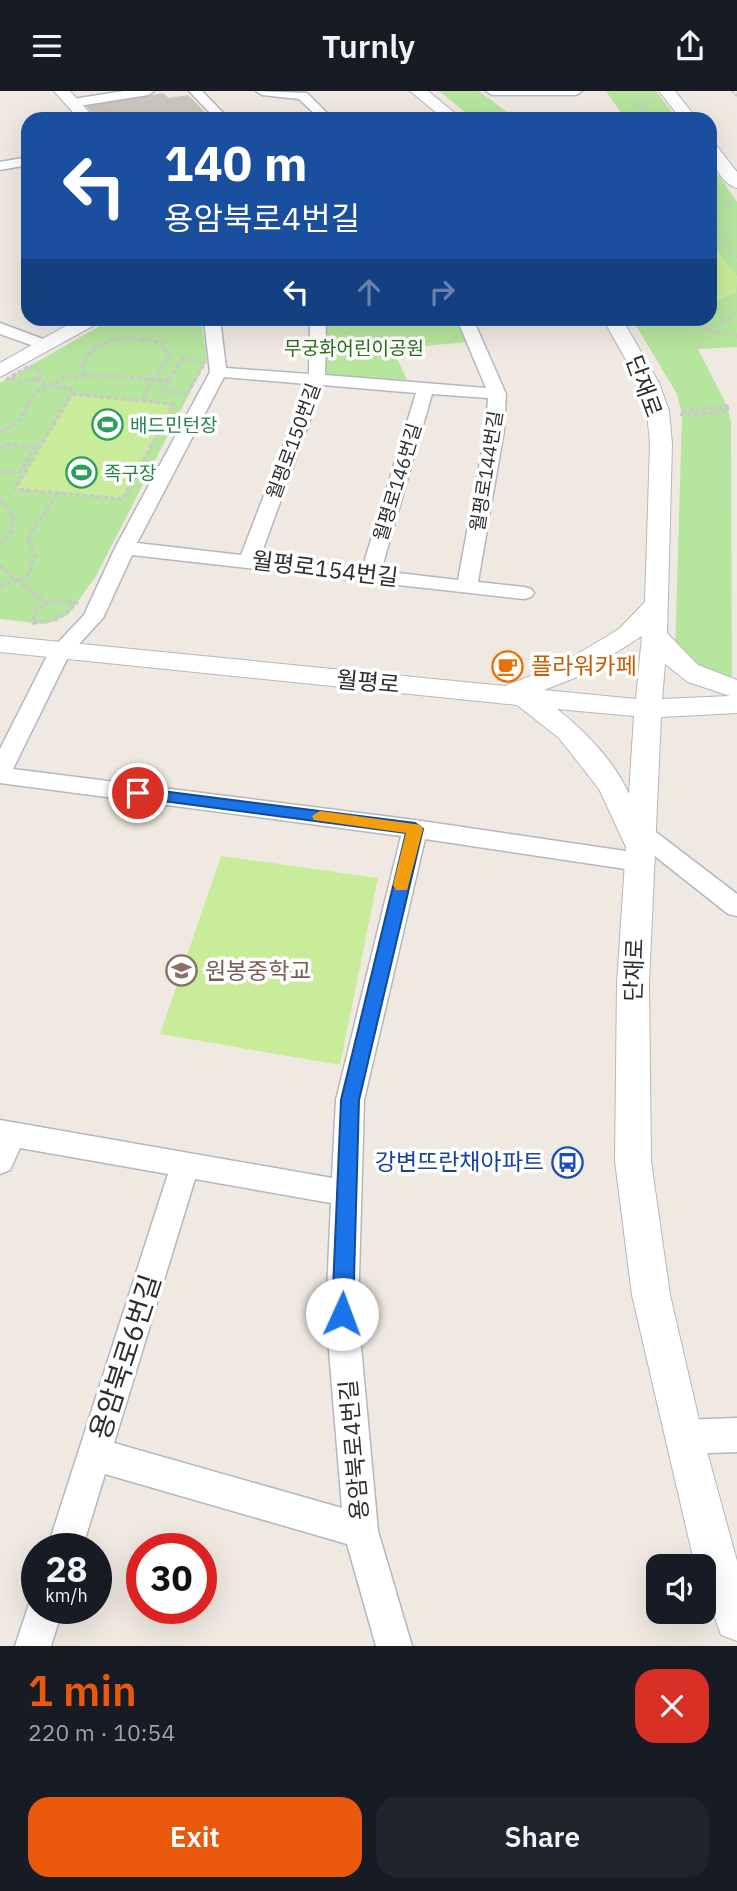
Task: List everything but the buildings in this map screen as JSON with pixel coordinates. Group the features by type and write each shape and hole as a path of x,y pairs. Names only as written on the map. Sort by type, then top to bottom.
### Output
{"street":[{"path":"68,97 148,91"},
{"path":"195,91 216,112"},
{"path":"262,91 303,96 320,112"},
{"path":"418,91 445,112"},
{"path":"492,91 576,91"},
{"path":"664,93 682,112"},
{"path":"68,97 81,112"},
{"path":"717,157 737,183"},
{"path":"0,166 21,162"},
{"path":"0,371 79,326"},
{"path":"212,326 211,367 93,618 60,652 0,773 415,829 640,847 737,907"},
{"name":"월평로150번길","path":"249,560 317,379 318,326"},
{"name":"월평로144번길","path":"467,586 495,430 497,394 468,326"},
{"name":"단재로","path":"617,326 649,383 658,411 662,444 656,605 633,983 633,1161 651,1295 683,1437 714,1557 737,1619"},
{"path":"0,328 45,345"},
{"path":"211,367 425,390 497,394"},
{"name":"월평로146번길","path":"370,575 425,390"},
{"name":"월평로154번길","path":"125,548 524,593"},
{"path":"515,696 568,671 628,635 656,605"},
{"path":"654,633 677,665 708,682 737,689"},
{"name":"월평로","path":"0,644 648,709 737,704"},
{"path":"515,696 569,732 611,785 640,847"},
{"name":"용암북로4번길","path":"394,1646 361,1531 342,1314 350,1100 415,829"},
{"path":"0,1161 5,1133 346,1193"},
{"name":"용암북로6번길","path":"69,1533 186,1165"},
{"path":"683,1437 737,1435"},
{"name":"용암북로4번길","path":"94,1454 361,1531"},
{"path":"33,1646 40,1624"}],"path":[{"path":"732,91 737,96"},
{"path":"650,112 638,105 664,93"},
{"path":"641,112 643,108"},
{"path":"717,204 730,203"},
{"path":"717,234 737,257"},
{"path":"717,325 726,321 737,310"},
{"path":"702,326 737,336"},
{"path":"707,329 714,326"},
{"path":"86,375 82,367 83,361 99,345 120,338 142,338 162,343 168,350 169,358 152,380 142,401"},
{"path":"187,394 163,391 181,359 211,367"},
{"path":"0,433 22,417 30,396 47,385 86,375 169,381"},
{"path":"36,379 47,385 69,389 72,394"},
{"path":"72,394 173,404 123,499 15,489 72,394"},
{"path":"727,406 729,411 717,412 682,415 681,411 727,406"},
{"path":"0,448 6,445 36,446 20,473 0,472"},
{"path":"0,586 27,577 35,556 28,538 58,493"},
{"path":"0,500 10,507 15,518 14,530 0,546"},
{"path":"0,566 46,604"},
{"path":"61,601 77,603 68,615 46,624 33,623 36,610 46,604 61,601"}],"green space":[{"path":"439,91 479,91 507,112 464,112"},
{"path":"606,91 656,91 672,112 620,112"},
{"path":"717,174 737,202 737,347 698,349 727,406 731,422 732,681 675,654 682,415 677,394 636,326 717,326"},
{"path":"717,250 737,276 736,294 717,300"},
{"path":"100,326 202,326 207,359 96,576 68,615 46,624 0,619 0,383"},
{"name":"무궁화어린이공원","path":"325,326 460,326 467,342 393,349 407,380 329,376 324,371"},
{"path":"72,394 173,404 123,499 15,489"},
{"path":"221,856 378,878 340,1065 160,1034"}],"slow traffic":[{"path":"320,816 415,829 401,885"}],"place":[{"name":"배드민턴장","path":"107,425"},
{"name":"족구장","path":"81,473"},
{"name":"플라워카페","path":"508,666"},
{"name":"원봉중학교","path":"182,971"},
{"name":"강변뜨란채아파트","path":"567,1162"}],"route":[{"path":"138,793 415,829 350,1100 342,1314"}]}
